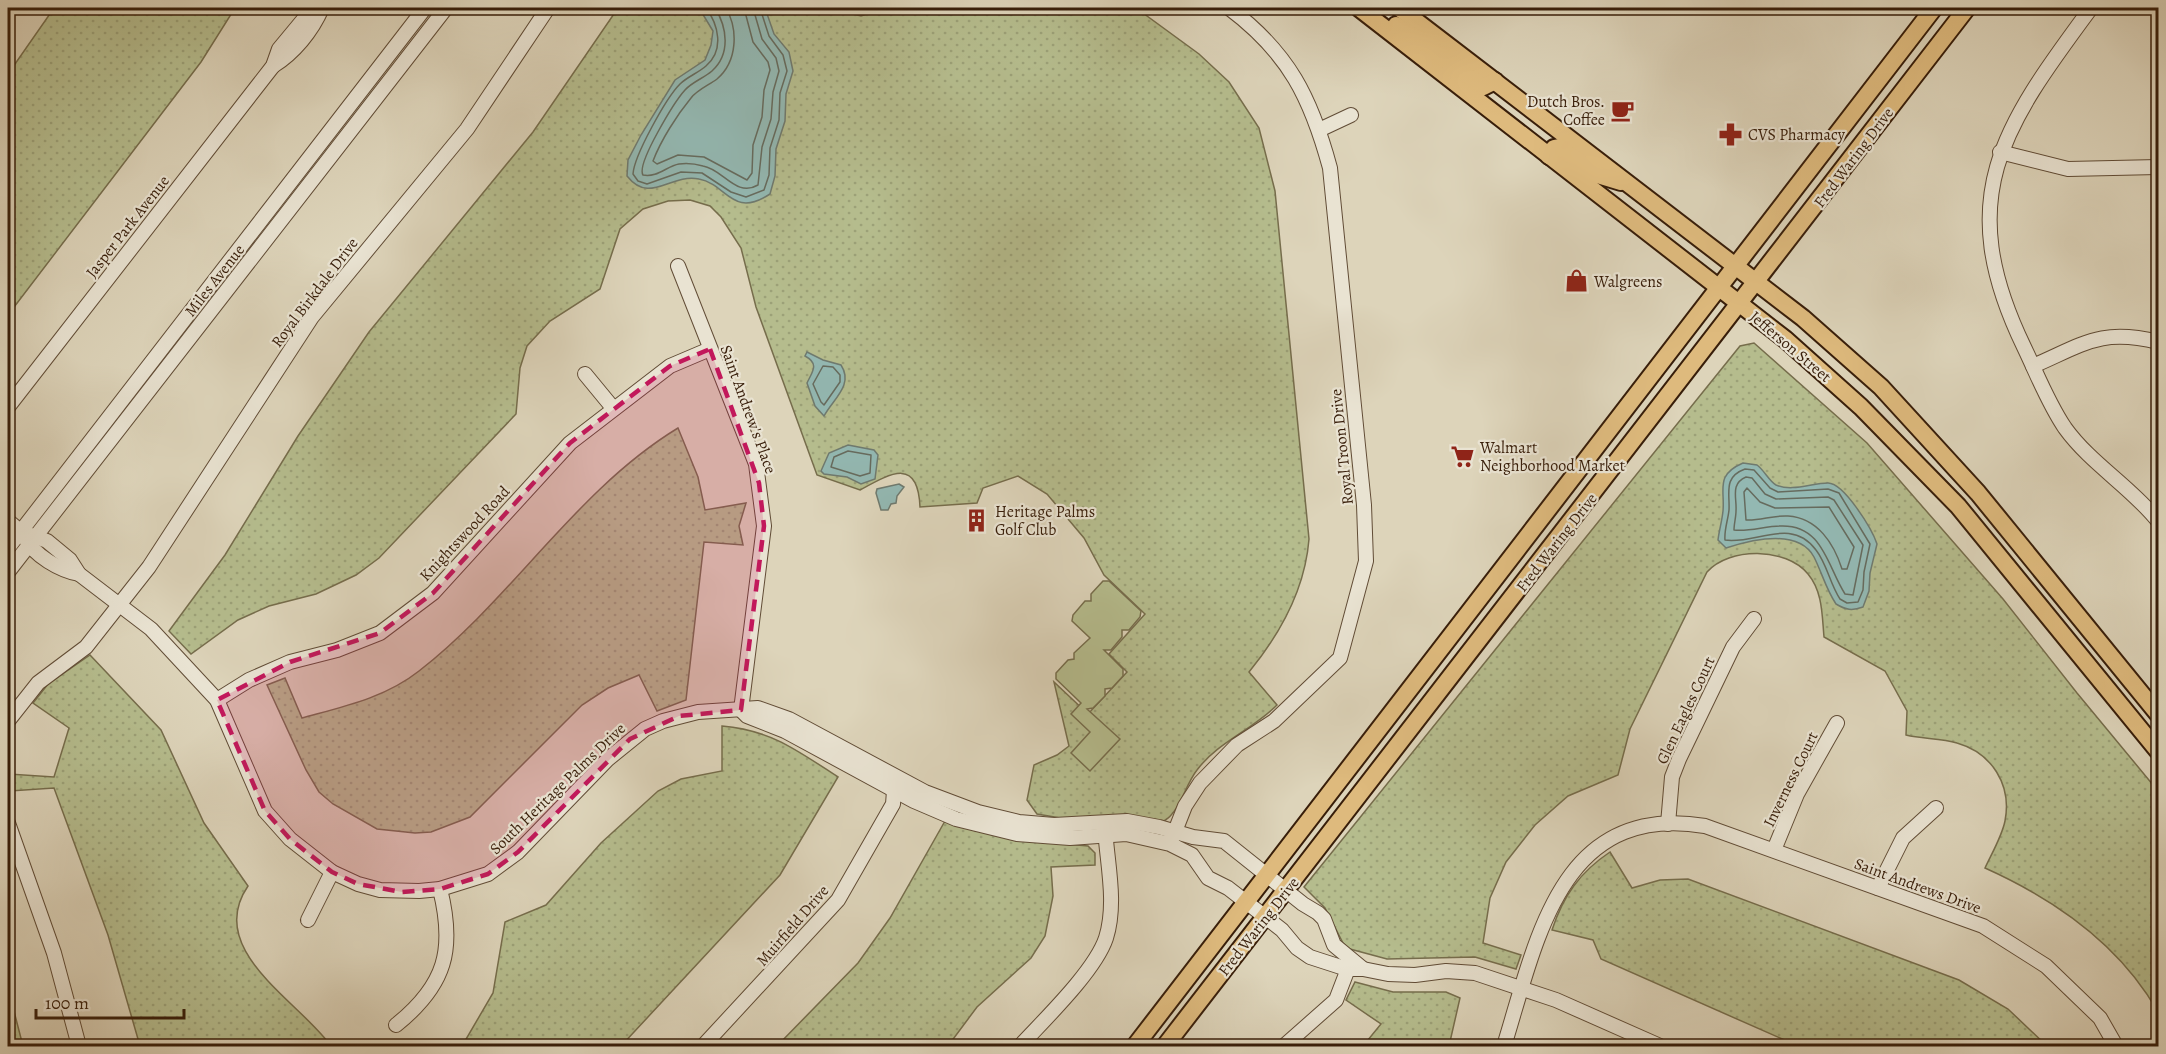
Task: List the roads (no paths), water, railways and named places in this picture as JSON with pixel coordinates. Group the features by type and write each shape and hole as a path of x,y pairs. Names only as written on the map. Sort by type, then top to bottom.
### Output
{"main road":[{"path":"1362,8 1416,37 1483,87 1495,81"},
{"name":"Jefferson Street","path":"1362,8 1809,360 1922,466 1965,514 2158,751"},
{"name":"Jefferson Street","path":"1399,8 1757,282 1827,338 1873,380 1936,444 2158,714"},
{"name":"Fred Waring Drive","path":"1135,1047 1934,8"},
{"name":"Fred Waring Drive","path":"1165,1047 1967,8"},
{"path":"1862,144 1865,133 1898,81 1900,72 1892,63"},
{"path":"1549,156 1554,148 1559,147 1598,175 1630,184"}],"street":[{"name":"Jasper Park Avenue","path":"8,407 273,66 279,49 313,8"},
{"name":"Jasper Park Avenue","path":"273,66 288,56 317,19 322,8"},
{"name":"Miles Avenue","path":"8,548 425,8"},
{"name":"Miles Avenue","path":"8,572 446,8"},
{"name":"Royal Birkdale Drive","path":"8,721 38,683 86,647 118,605 181,520 312,317 466,129 548,8"},
{"name":"Royal Troon Drive","path":"1173,838 1185,806 1200,783 1237,745 1274,721 1340,658 1365,561 1362,493 1330,168 1319,130 1302,87 1277,52 1229,8"},
{"path":"2091,8 2025,101 2010,127 2000,152 1995,169 1990,213 1996,278 2005,309 2065,428 2084,450 2158,521"},
{"path":"1319,130 1351,115"},
{"path":"2000,152 2068,169 2158,166"},
{"name":"Saint Andrew's Place","path":"678,266 756,464 764,525 741,710"},
{"path":"2033,366 2099,337 2121,335 2158,342"},
{"name":"Knightswood Road","path":"217,700 249,680 290,663 337,650 380,633 433,592 570,443 670,366 711,350"},
{"path":"585,374 613,408"},
{"name":"South Heritage Palms Drive","path":"8,521 62,570 79,574 151,629 217,700 265,811 290,839 332,872 380,890 402,892 440,889 488,874 518,852 608,759 645,729 679,716 718,710 741,710"},
{"name":"Glen Eagles Court","path":"1668,824 1671,785 1679,759 1733,647 1754,619"},
{"path":"741,710 747,716 785,731 900,791 1019,822 1105,829 1138,823 1173,838 1192,855 1208,878 1228,888 1282,930 1303,953 1350,963 1363,969 1401,975 1461,971 1556,1000 1660,1047"},
{"name":"Inverness Court","path":"1774,850 1797,794 1837,723"},
{"name":"Muirfield Drive","path":"703,1047 838,900 900,791"},
{"path":"1878,888 1902,838 1936,808"},
{"path":"8,823 54,953 79,1047"},
{"name":"Saint Andrews Drive","path":"1504,1047 1551,907 1574,868 1598,845 1634,829 1668,824 1705,826 1983,926 2046,966 2100,1018 2116,1047"},
{"path":"1020,1047 1081,979 1106,939 1111,872 1105,829"},
{"path":"1173,838 1192,837 1224,841 1286,891 1318,913 1324,919 1334,945 1350,963"},
{"path":"308,920 332,872"},
{"path":"396,1024 416,1009 434,984 445,959 449,933 440,889"},
{"path":"1284,1047 1336,1000 1350,963"}],"water":[{"path":"699,8 765,8 774,34 789,52 793,71 786,94 785,121 776,149 775,176 770,194 757,201 738,202 709,182 699,179 689,178 644,188 627,176 628,160 675,80 705,60 713,31"},
{"path":"807,352 841,365 844,372 845,379 841,392 824,416 815,406 807,383 814,365 805,356"},
{"path":"848,445 874,450 878,455 875,479 861,484 847,477 824,474 821,471 829,453"},
{"path":"1743,463 1757,465 1771,481 1782,487 1828,483 1842,490 1849,498 1864,518 1877,544 1870,573 1869,591 1863,607 1849,609 1836,604 1814,557 1807,548 1797,542 1786,539 1761,540 1726,548 1718,540 1723,511 1723,483 1728,472"},
{"path":"899,484 904,487 897,496 896,503 891,504 888,510 881,510 877,489"}],"place":[{"name":"Dutch Bros. Coffee","path":"1623,110"},
{"name":"CVS Pharmacy","path":"1730,134"},
{"name":"Walgreens","path":"1576,281"},
{"name":"Walmart Neighborhood Market","path":"1462,456"},
{"name":"Heritage Palms Golf Club","path":"977,520"}]}
